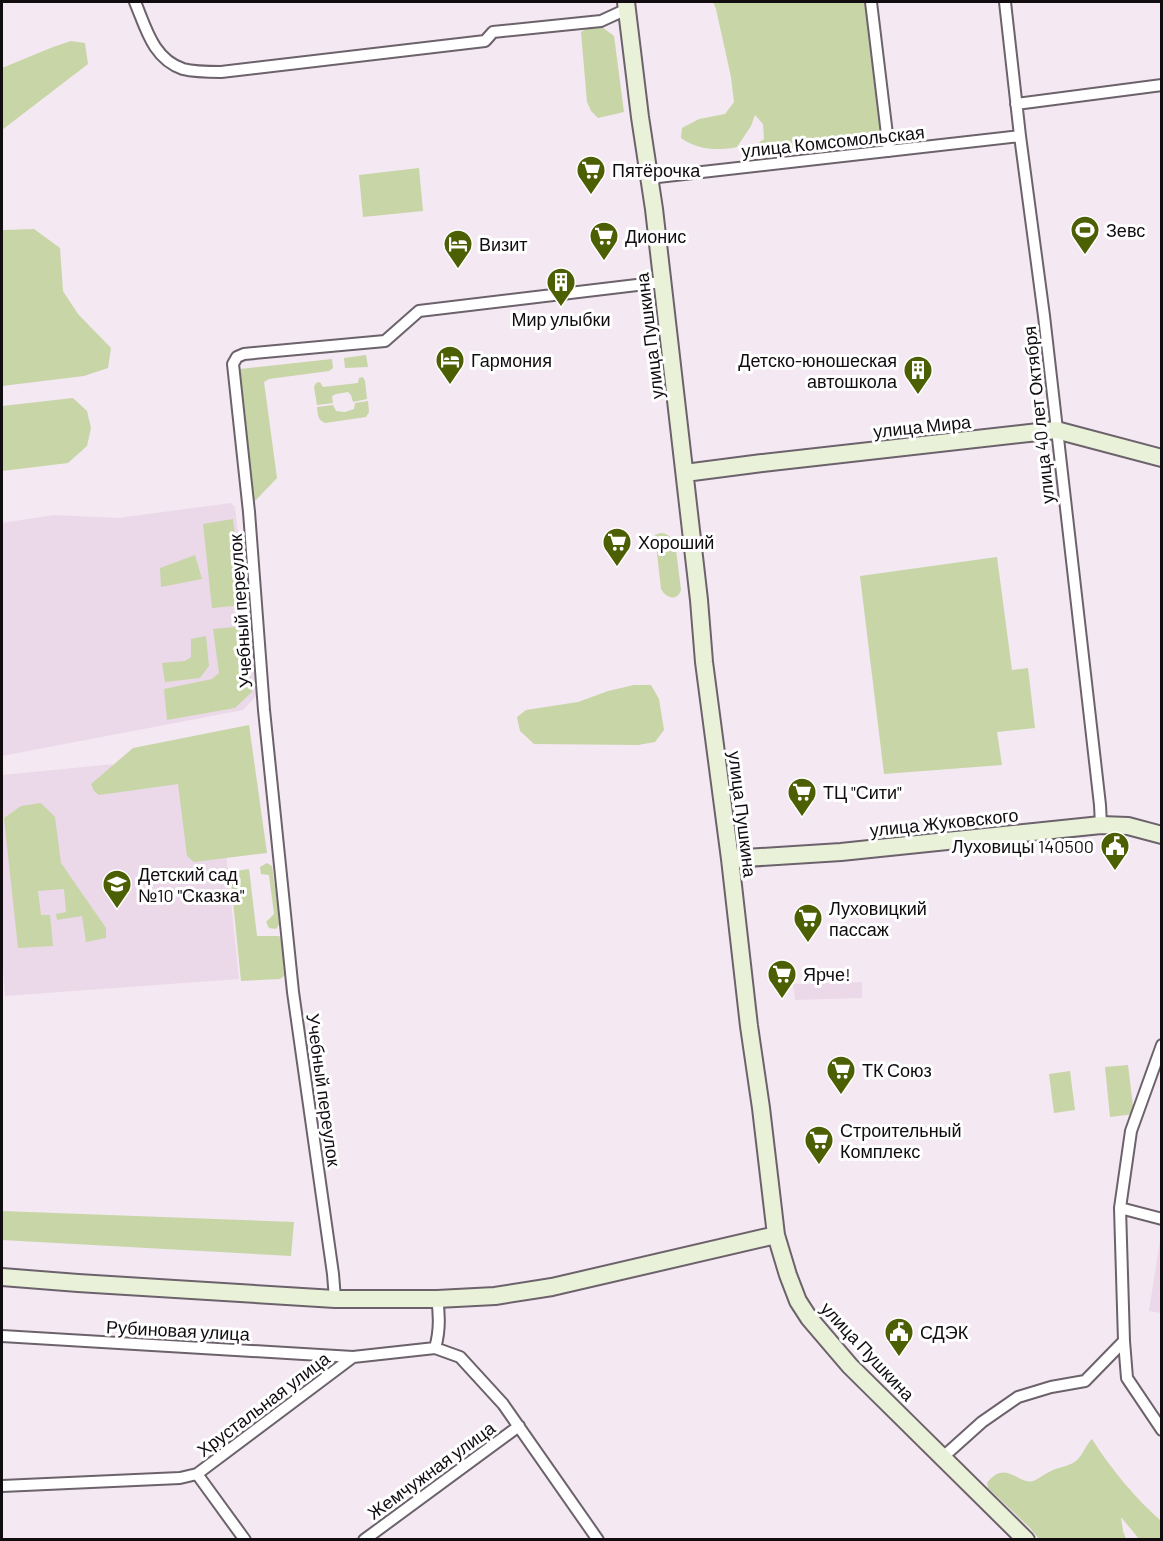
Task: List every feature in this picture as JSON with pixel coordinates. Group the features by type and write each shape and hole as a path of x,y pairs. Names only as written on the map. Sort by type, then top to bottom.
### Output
{"street":[{"path":"135,2 154,46 166,59 183,69 221,72 485,41 494,32 601,21 626,5"},
{"path":"871,2 889,151"},
{"name":"улица 40 лет Октября","path":"1005,2 1044,316 1101,825"},
{"name":"улица Пушкина","path":"626,5 662,282 685,473 704,662 776,1235 798,1301 809,1318 850,1366 1026,1539"},
{"path":"1016,104 1161,85"},
{"name":"улица Комсомольская","path":"649,178 1020,136"},
{"name":"Учебный переулок","path":"335,1299 293,992 264,710 249,512 233,364 237,357 244,354 385,341 419,311 662,282"},
{"name":"улица Мира","path":"685,473 1056,430 1161,458"},
{"name":"улица Жуковского","path":"730,859 841,852 1101,825 1128,826 1161,835"},
{"path":"1161,1046 1131,1131 1120,1208 1127,1378 1161,1430"},
{"path":"1120,1208 1161,1219"},
{"path":"2,1277 78,1284 335,1299 436,1299 495,1296 552,1287 776,1235"},
{"path":"436,1299 440,1314 439,1334 435,1348 460,1357 503,1404 598,1539"},
{"name":"Рубиновая улица","path":"2,1336 353,1357"},
{"path":"943,1457 982,1422 1018,1397 1050,1387 1085,1381 1124,1341"},
{"name":"Хрустальная улица","path":"2,1486 180,1478 196,1474 353,1357 435,1348"},
{"name":"Жемчужная улица","path":"364,1539 519,1426"},
{"path":"196,1474 245,1539"}],"shaded area":[{"path":"231,503 235,507 257,695 243,710 2,756 2,523 54,515 118,518"},
{"name":"Детский сад №10 \"Сказка\"","path":"216,754 239,979 5,996 2,954 2,775"},
{"path":"862,982 862,998 795,1000 793,984"},
{"path":"1160,1240 1162,1241 1161,1313 1149,1311"}],"green space":[{"path":"713,2 866,2 885,137 777,153 746,152 764,139 763,124 755,115 751,126 737,147 708,148 694,145 681,138 682,128 699,119 725,114 734,102 731,77"},
{"path":"591,26 602,27 614,36 624,112 598,118 591,111 587,102 581,32"},
{"path":"71,41 85,43 88,64 2,130 2,68"},
{"path":"419,168 423,211 363,217 359,175"},
{"path":"34,229 60,248 63,291 78,314 111,348 108,368 84,376 2,386 2,230"},
{"path":"366,355 368,367 345,368 344,358"},
{"path":"332,359 333,368 329,371 269,379 264,382 277,478 251,505 236,373 240,369"},
{"path":"363,377 367,399 353,402 348,392 332,396 333,403 317,405 314,387 316,383 320,382 323,387 358,383 359,378"},
{"path":"73,398 87,411 91,428 87,446 68,463 2,471 2,406"},
{"path":"368,401 369,412 366,417 325,423 318,416 317,407 333,405 336,411 345,412 354,409 355,403"},
{"path":"233,519 244,605 212,608 203,524"},
{"path":"660,533 668,535 675,542 681,590 674,597 668,596 661,589 655,535"},
{"path":"195,555 202,579 161,587 160,568"},
{"path":"997,557 1012,670 1028,668 1035,728 997,732 1002,765 884,774 860,576"},
{"path":"245,626 252,692 235,708 167,720 164,689 212,679 219,673 213,629"},
{"path":"206,636 209,666 200,678 165,682 162,663 185,661 191,657 191,639"},
{"path":"634,685 651,685 659,699 664,730 655,742 638,745 534,744 520,731 517,717 526,710 578,702 608,691"},
{"path":"249,725 267,853 194,862 187,856 178,784 99,795 91,784 133,748"},
{"path":"41,803 55,817 61,863 106,928 106,938 86,942 82,916 57,920 56,914 66,912 64,889 38,891 41,915 50,915 53,946 18,948 4,818 21,806"},
{"path":"267,863 272,866 280,923 276,929 269,928 266,922 274,914 269,875 261,874 260,867"},
{"path":"249,869 257,936 279,936 282,939 284,976 280,979 241,981 230,872"},
{"path":"1128,1065 1134,1114 1110,1117 1105,1067"},
{"path":"1070,1071 1075,1110 1054,1113 1049,1074"},
{"path":"2,1211 294,1222 291,1256 2,1240"},
{"path":"1092,1439 1124,1483 1161,1521 1161,1539 1139,1539 1121,1517 1126,1539 1039,1539 988,1488 987,1483 1000,1473 1012,1474 1023,1480 1033,1481 1072,1463 1079,1458"}],"place":[{"name":"Пятёрочка","path":"591,196"},
{"name":"Зевс","path":"1085,256"},
{"name":"Дионис","path":"604,262"},
{"name":"Визит","path":"458,270"},
{"name":"Мир улыбки","path":"561,308"},
{"name":"Гармония","path":"450,386"},
{"name":"Детско-юношеская автошкола","path":"918,396"},
{"name":"Хороший","path":"617,568"},
{"name":"ТЦ \"Сити\"","path":"802,818"},
{"name":"Луховицы 140500","path":"1115,872"},
{"name":"Детский сад №10 \"Сказка\"","path":"117,910"},
{"name":"Луховицкий пассаж","path":"808,944"},
{"name":"Ярче!","path":"782,1000"},
{"name":"ТК Союз","path":"841,1096"},
{"name":"Строительный Комплекс","path":"819,1166"},
{"name":"СДЭК","path":"899,1358"}]}
